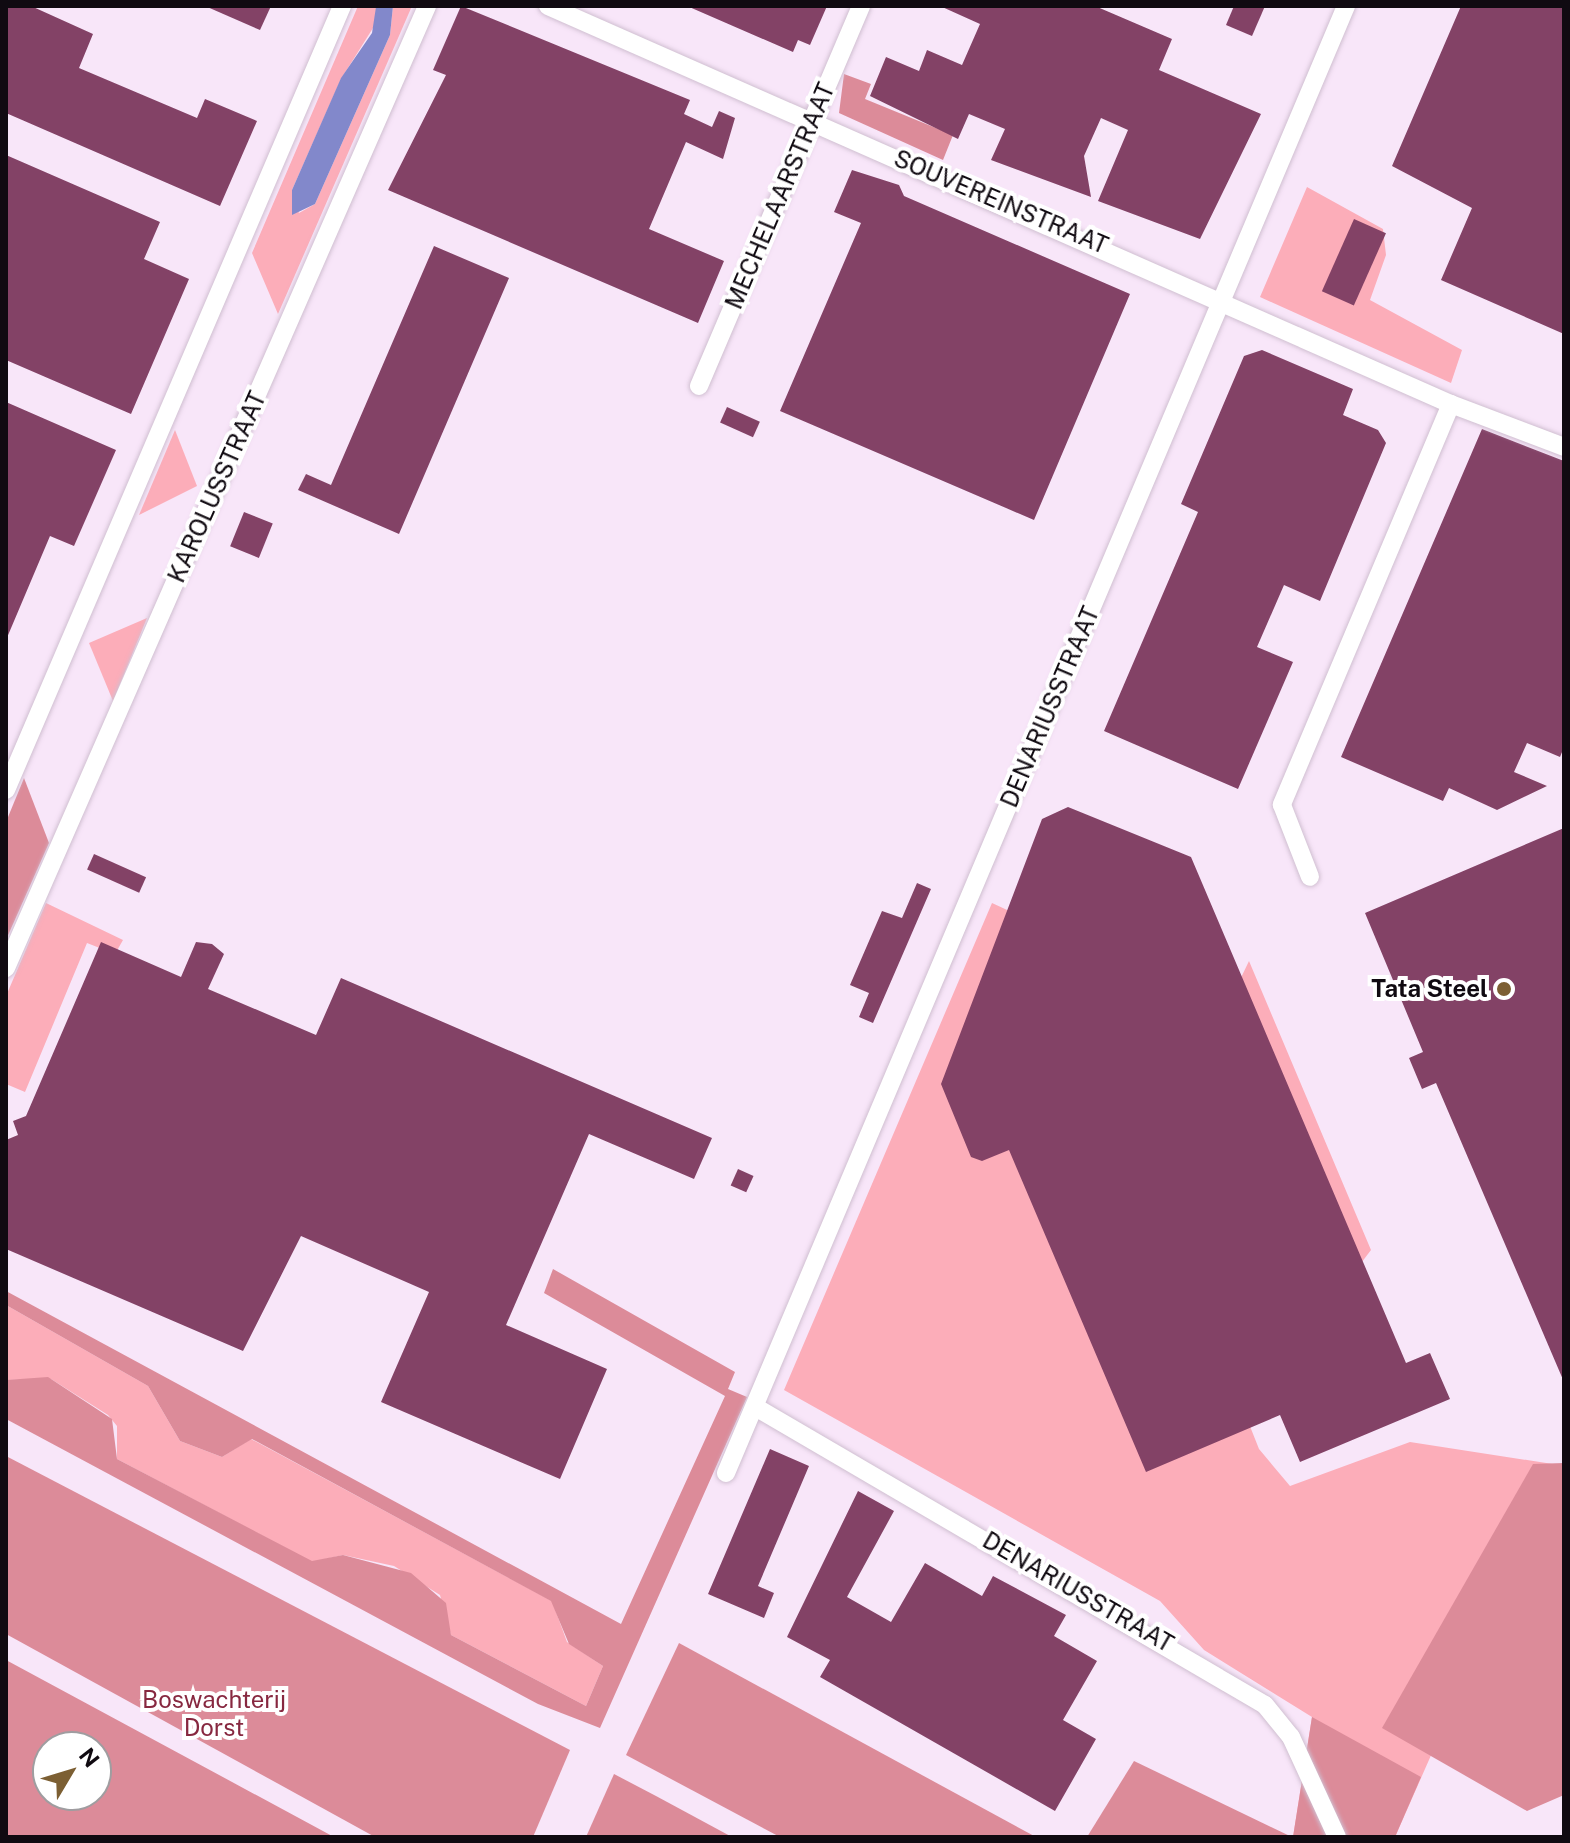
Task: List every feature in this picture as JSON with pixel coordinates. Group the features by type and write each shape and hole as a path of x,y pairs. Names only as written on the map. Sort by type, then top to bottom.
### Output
{"street":[{"path":"6,790 342,6"},
{"name":"KAROLUSSTRAAT","path":"6,968 427,6"},
{"name":"SOUVEREINSTRAAT","path":"548,6 1227,300 1451,404 1564,447"},
{"name":"MECHELAARSTRAAT","path":"699,386 861,6"},
{"name":"DENARIUSSTRAAT","path":"726,1473 757,1408 762,1377 1227,300 1346,6"},
{"path":"1310,877 1282,805 1451,404"},
{"name":"DENARIUSSTRAAT","path":"757,1408 1265,1705 1291,1737 1337,1837"}],"shaded area":[{"path":"358,6 376,6 378,20 341,79 292,190 299,213 315,204 390,35 393,6 412,6 278,314 252,253"},
{"path":"1307,187 1383,229 1386,255 1370,300 1462,350 1451,383 1260,297"},
{"path":"175,430 197,486 139,515"},
{"path":"147,618 113,701 89,643"},
{"path":"46,903 123,940 115,954 87,943 25,1092 6,1084 6,996"},
{"path":"992,903 1225,1011 1249,961 1371,1250 1299,1345 1238,1396 1259,1449 1290,1486 1410,1442 1559,1465 1395,1837 1293,1837 1312,1717 1204,1650 1160,1601 784,1390"},
{"path":"6,1305 148,1386 180,1441 222,1457 251,1439 552,1601 567,1642 603,1666 586,1706 451,1635 440,1595 394,1566 343,1555 312,1562 117,1459 117,1426 108,1415 51,1379 6,1380"}],"green space":[{"path":"844,74 871,84 865,99 953,135 943,160 839,113"},
{"path":"24,778 49,843 6,940 6,822"},
{"path":"553,1269 735,1372 728,1389 747,1397 600,1728 538,1704 6,1419 6,1380 48,1377 112,1419 117,1459 312,1561 343,1555 411,1573 446,1603 451,1635 586,1706 603,1666 569,1644 551,1601 252,1439 222,1457 180,1441 148,1386 6,1305 6,1291 621,1624 725,1396 544,1293"},
{"name":"Boswachterij Dorst","path":"6,1456 570,1750 533,1837 375,1837 6,1634"},
{"path":"1564,1463 1564,1795 1527,1811 1382,1728 1533,1464"},
{"path":"679,1643 1036,1837 780,1837 626,1755"},
{"path":"6,1660 334,1837 6,1837"},
{"path":"1312,1717 1421,1777 1395,1837 1293,1837"},
{"path":"1134,1761 1292,1837 1087,1837"},
{"path":"614,1774 656,1796 732,1837 586,1837"}],"water":[{"path":"393,6 390,35 315,204 292,215 292,190 341,78 372,33 376,7"}],"building":[{"path":"6,6 31,6 93,34 79,68 197,118 205,99 257,121 220,206 6,113"},
{"path":"205,6 271,6 260,30"},
{"path":"461,6 690,100 684,114 712,127 719,111 735,118 723,159 686,142 649,229 724,261 698,323 388,190 446,75 433,70"},
{"path":"687,6 827,6 810,45 798,40 793,52"},
{"path":"940,6 1095,6 1172,39 1159,70 1261,114 1200,239 1098,201 1128,130 1101,118 1084,156 1091,197 991,160 1005,129 969,114 958,139 870,96 886,57 919,71 927,50 962,65 980,24"},
{"path":"1234,6 1265,6 1252,36 1226,25"},
{"path":"1461,6 1564,6 1564,334 1441,280 1472,208 1392,166"},
{"path":"6,155 160,222 144,259 189,279 131,414 6,360"},
{"path":"852,170 899,185 904,196 1130,294 1034,520 780,411 861,223 834,212"},
{"path":"1354,219 1386,233 1354,305 1322,291"},
{"path":"434,246 509,278 399,534 298,490 306,474 331,485"},
{"path":"1262,350 1353,389 1343,415 1378,430 1386,443 1320,601 1284,585 1257,647 1293,662 1238,789 1104,731 1198,512 1181,504 1244,356"},
{"path":"6,402 116,450 74,546 50,536 6,640"},
{"path":"727,407 760,422 753,437 720,423"},
{"path":"1482,429 1564,461 1564,747 1560,757 1527,743 1514,772 1547,786 1497,810 1449,788 1443,801 1341,757"},
{"path":"244,512 273,524 259,558 230,546"},
{"path":"1068,807 1191,857 1406,1363 1430,1353 1450,1399 1300,1462 1280,1415 1146,1472 1009,1150 982,1161 971,1157 941,1084 1042,819"},
{"path":"1564,828 1564,1382 1436,1083 1422,1089 1409,1058 1423,1052 1365,913"},
{"path":"94,854 146,877 139,893 87,870"},
{"path":"917,883 931,889 873,1023 859,1017 869,993 850,985 882,911 902,918"},
{"path":"101,942 181,977 196,942 212,944 224,954 208,989 316,1035 341,978 712,1138 694,1179 589,1134 506,1325 607,1369 560,1479 381,1402 429,1292 301,1236 243,1351 6,1249 6,1140 18,1135 13,1121 26,1116"},
{"path":"738,1169 754,1176 746,1192 731,1185"},
{"path":"770,1449 809,1466 758,1586 774,1593 764,1618 708,1594"},
{"path":"858,1491 894,1511 847,1597 891,1622 925,1563 982,1596 993,1576 1066,1615 1054,1636 1097,1661 1063,1720 1096,1739 1055,1811 820,1677 830,1660 787,1637"}],"place":[{"name":"Tata Steel","path":"1504,989"}]}
